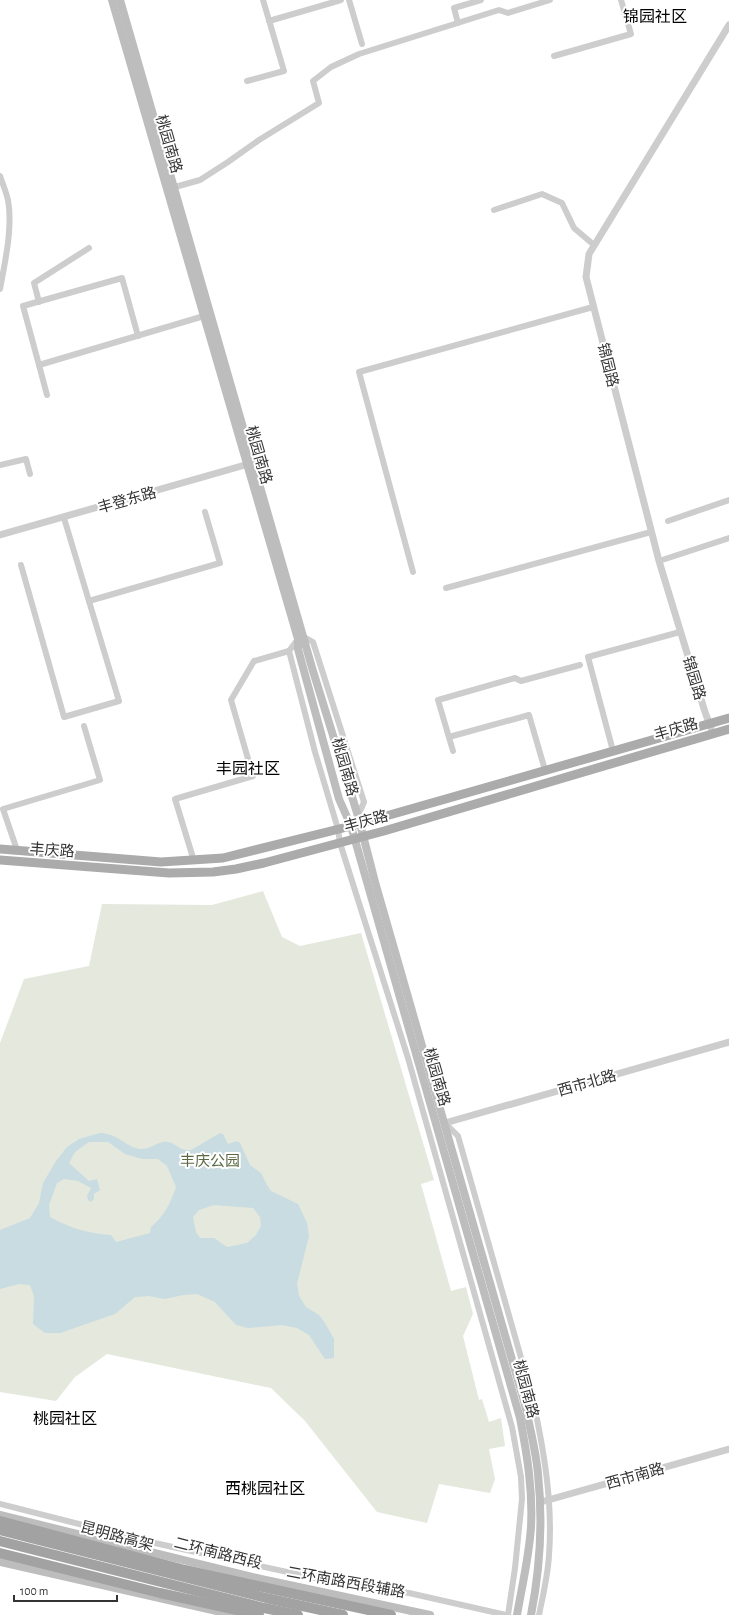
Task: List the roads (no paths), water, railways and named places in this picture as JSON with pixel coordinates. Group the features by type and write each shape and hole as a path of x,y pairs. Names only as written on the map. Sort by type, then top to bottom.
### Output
{"highway":[{"name":"昆明路高架","path":"0,1521 185,1570 391,1615"},
{"name":"二环南路西段","path":"0,1530 266,1598 343,1615"},
{"path":"0,1541 264,1608 298,1615"},
{"path":"0,1553 160,1594 259,1615"}],"main road":[{"name":"桃园南路","path":"112,0 204,316 250,464 356,821 520,1418 532,1501 531,1528 517,1615"},
{"name":"桃园南路","path":"120,0 175,187 250,464"},
{"name":"桃园南路","path":"301,638 298,649 339,799 356,821"},
{"name":"丰庆路","path":"0,849 161,862 194,861 233,856 338,829 356,821 729,718"},
{"name":"丰庆路","path":"0,860 169,873 195,873 236,869 340,843 359,836 436,816 729,729"},
{"name":"桃园南路","path":"359,836 445,1123 525,1405 534,1442 538,1473 545,1501 531,1615"},
{"name":"二环南路西段","path":"0,1515 261,1579 430,1615"},
{"path":"0,1562 234,1615"}],"street":[{"path":"247,82 284,71 263,0"},
{"path":"269,21 341,0"},
{"path":"349,0 362,44"},
{"path":"458,23 454,8 481,0"},
{"path":"175,187 200,180 259,140 319,103 313,81 331,67 358,54 499,10 508,13 550,0"},
{"path":"554,56 631,34 621,0"},
{"name":"锦园路","path":"714,733 709,724 658,561 586,277 589,254 594,245 729,25"},
{"path":"0,176 8,200 9,217 7,246 0,289"},
{"path":"494,210 542,194 562,203 574,228 594,245"},
{"path":"39,302 34,283 89,248"},
{"path":"47,395 23,306 122,278 138,336"},
{"path":"414,572 359,372 593,307"},
{"path":"39,365 204,316"},
{"path":"0,465 26,459 30,474"},
{"name":"丰登东路","path":"0,536 250,464"},
{"path":"668,521 729,500"},
{"path":"89,601 220,563 205,512"},
{"path":"21,565 64,717 119,701 64,518"},
{"path":"446,588 651,532"},
{"path":"658,561 729,538"},
{"path":"613,751 588,657 680,632"},
{"path":"194,861 175,799 253,776 231,700 254,661 289,651 301,638"},
{"path":"289,651 314,752 338,829 340,843 408,1058 512,1427 521,1477 522,1499 515,1568 507,1615"},
{"path":"453,751 438,700 515,678 521,681 580,665"},
{"path":"449,737 529,715 545,770"},
{"path":"17,850 3,809 100,780 84,726"},
{"name":"西市北路","path":"445,1123 729,1042"},
{"name":"西市南路","path":"545,1501 729,1449"},
{"path":"539,1615 547,1576 549,1555 545,1501"},
{"name":"二环南路西段辅路","path":"0,1504 157,1544 347,1586 409,1594 507,1615"}],"district":[{"name":"锦园社区","path":"655,16"},
{"name":"丰园社区","path":"248,768"},
{"name":"桃园社区","path":"65,1418"},
{"name":"西桃园社区","path":"265,1488"}],"park label":[{"name":"丰庆公园","path":"210,1161"}]}
